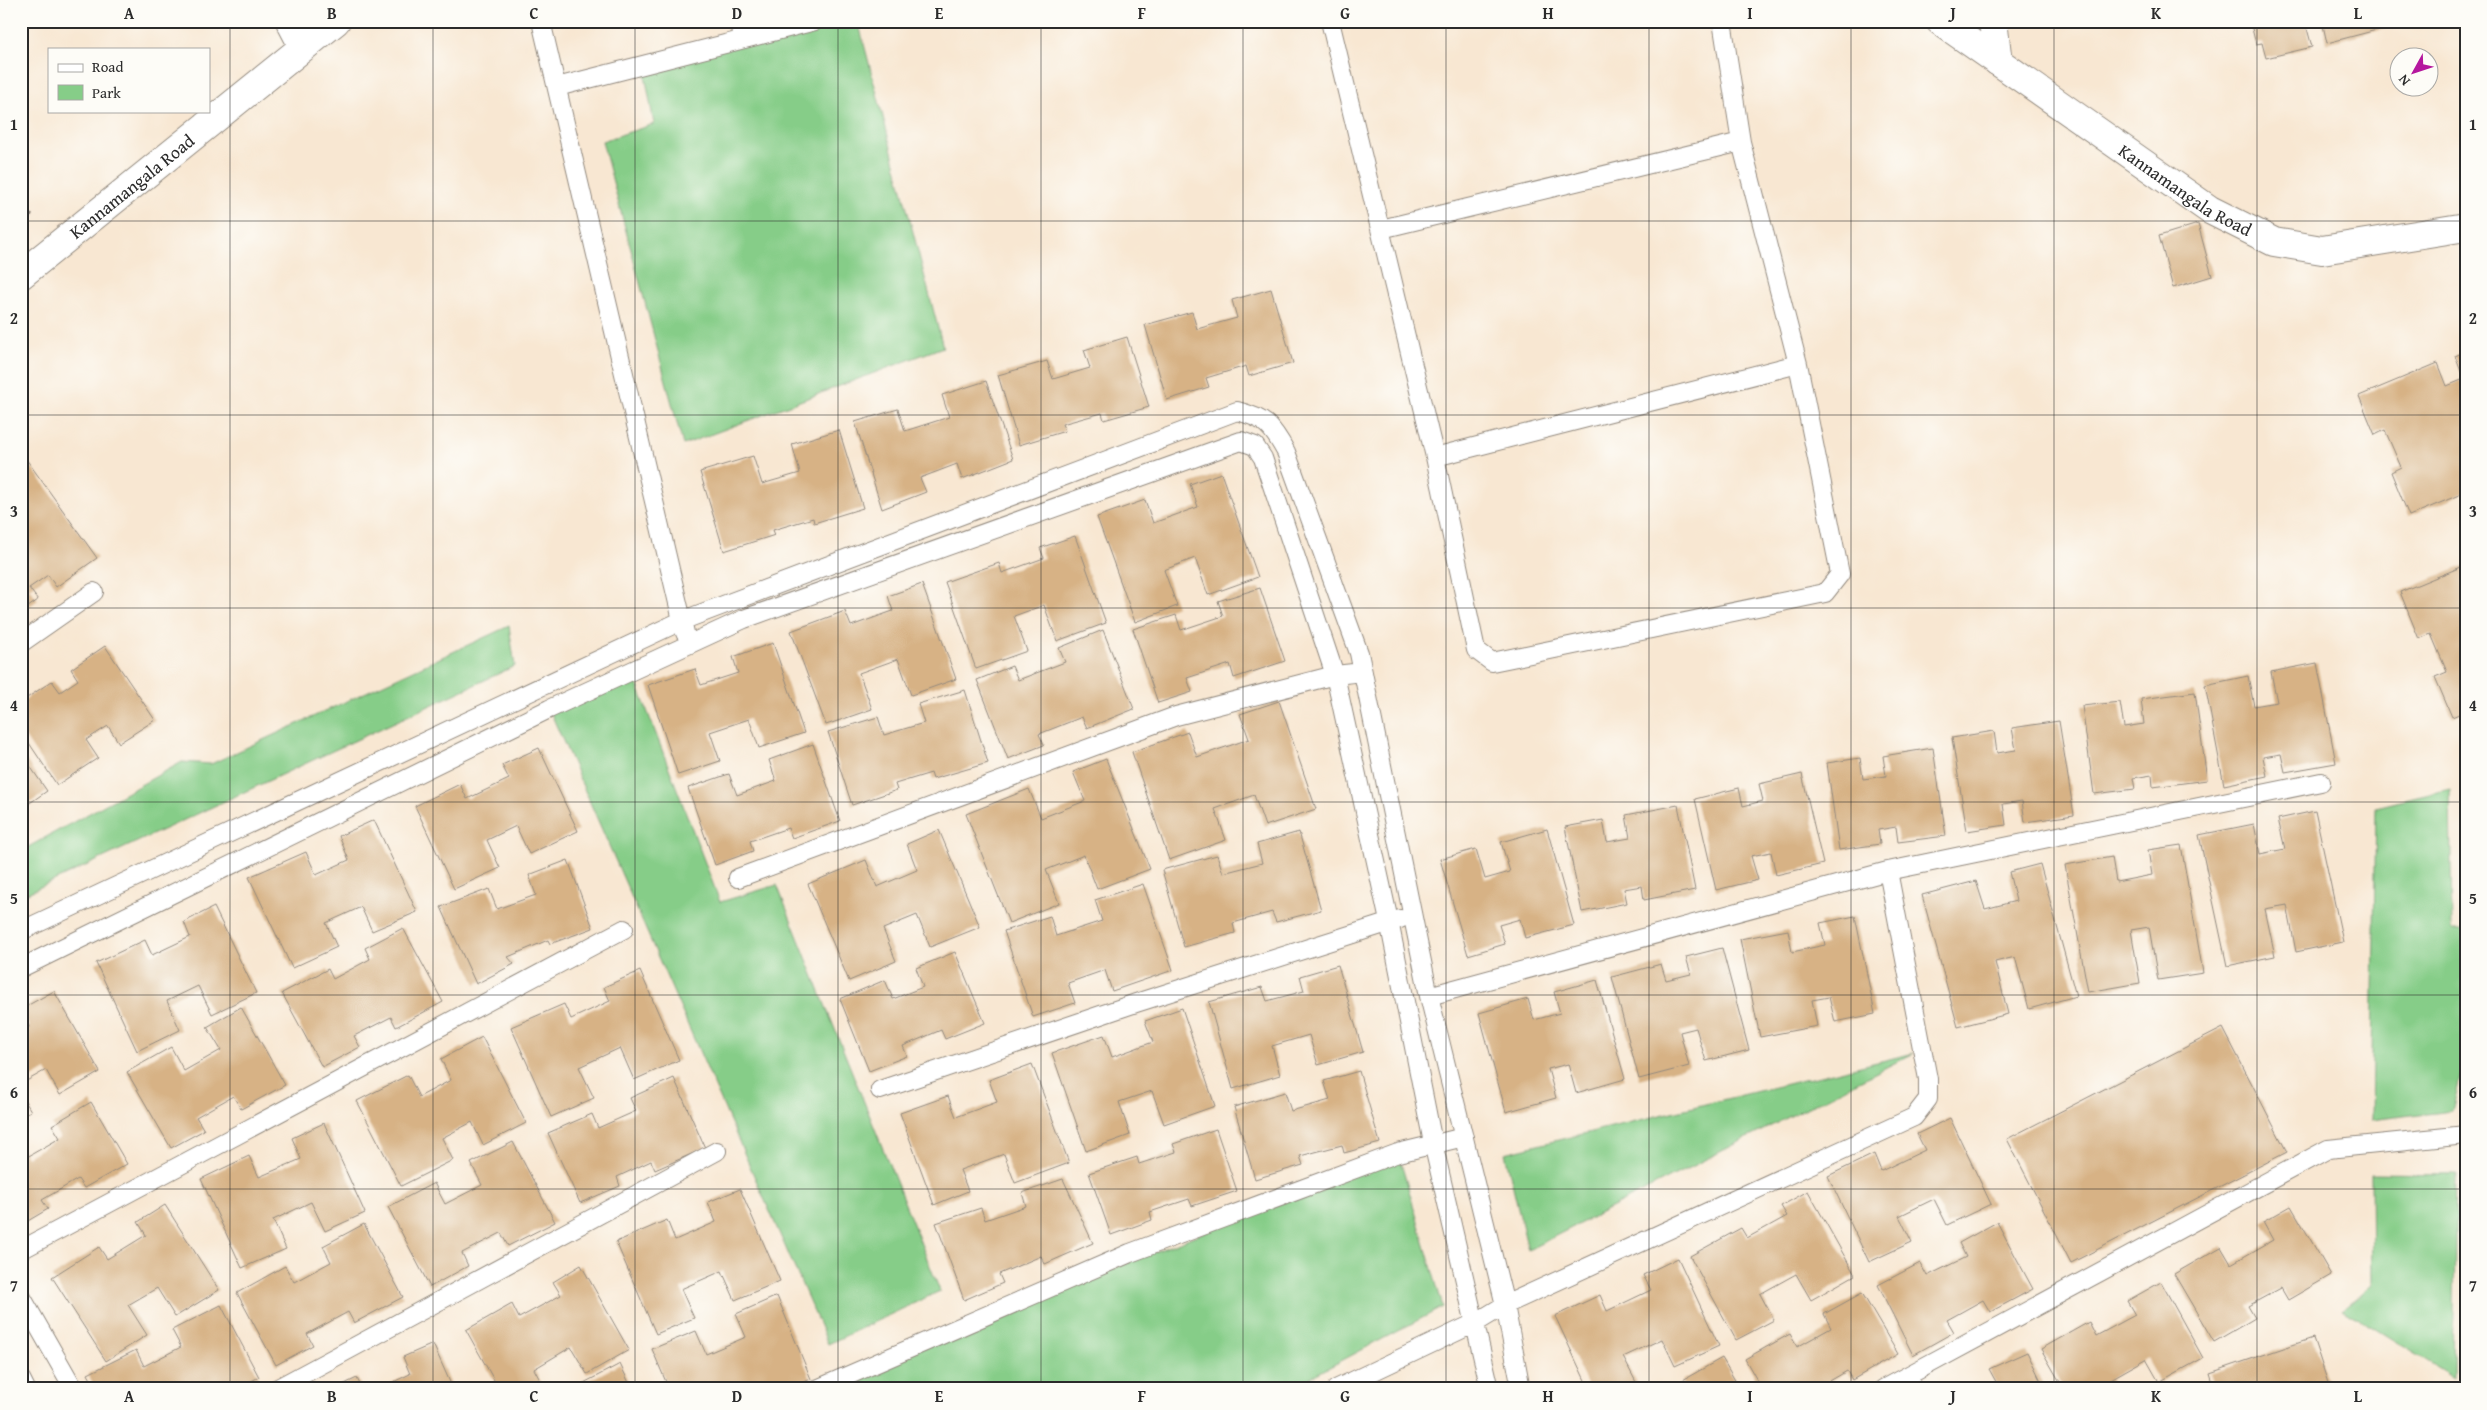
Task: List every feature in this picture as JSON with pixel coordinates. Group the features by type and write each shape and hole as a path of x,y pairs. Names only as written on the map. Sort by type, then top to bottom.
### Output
{"main road":[{"path":"290,21 303,46"},
{"name":"Kannamangala Road","path":"21,276 336,21"},
{"name":"Kannamangala Road","path":"1940,21 2210,210 2274,242 2322,250 2466,227"},
{"path":"1993,21 1998,62"}],"lane":[{"path":"542,21 681,622 689,645"},
{"path":"739,21 744,39"},
{"path":"557,87 815,21"},
{"path":"1330,21 1435,457 1476,650 1492,662 1825,593 1840,574 1798,364 1741,142 1722,21"},
{"path":"1381,229 1741,142"},
{"path":"1435,457 1798,364"},
{"path":"21,931 681,622 1237,411 1258,417 1274,431 1286,452 1359,653 1429,996 1505,1305 1521,1389"},
{"path":"21,968 549,709 744,619 1241,441 1254,446 1263,458 1334,675 1389,920 1434,1143 1490,1389"},
{"path":"21,643 94,592"},
{"path":"738,878 1176,716 1334,675 1363,672"},
{"path":"1429,996 1888,871 2321,782"},
{"path":"1336,1389 1476,1322 1505,1305 1914,1118 1928,1099 1928,1079 1888,871"},
{"path":"880,1090 1389,920 1413,916"},
{"path":"21,1250 624,928"},
{"path":"1883,1389 2328,1149 2466,1135"},
{"path":"816,1389 1130,1253 1398,1153 1464,1137"},
{"path":"276,1389 717,1150"},
{"path":"21,1296 74,1389"},
{"path":"21,1380 26,1389"}],"green space":[{"path":"771,21 858,21 943,347 683,445 602,141 654,124 644,69"},
{"path":"509,626 515,666 21,896 21,851 182,762 211,764"},
{"path":"632,671 720,902 777,885 940,1291 828,1344 549,709"},
{"path":"2450,789 2452,930 2466,930 2466,1054 2452,1110 2371,1120 2376,807"},
{"path":"1914,1053 1528,1250 1505,1153"},
{"path":"1398,1153 1443,1307 1288,1389 818,1389"},
{"path":"2371,1173 2456,1174 2453,1377 2343,1309 2372,1285"}],"building":[{"path":"2250,21 2305,21 2312,47 2266,58 2262,43 2256,44"},
{"path":"2322,21 2387,21 2388,27 2327,43"},
{"path":"2198,224 2212,276 2173,288 2159,236"},
{"path":"1271,289 1293,363 1249,376 1246,366 1206,378 1209,387 1167,400 1145,325 1192,312 1197,329 1237,318 1232,300"},
{"path":"1127,337 1149,407 1104,420 1102,413 1062,424 1065,431 1019,445 998,375 1047,361 1053,379 1090,368 1084,350"},
{"path":"2466,351 2466,492 2409,516 2391,472 2401,467 2385,430 2375,435 2359,396 2438,363 2447,386 2464,379 2455,356"},
{"path":"986,381 1013,459 962,479 957,464 920,478 926,492 882,509 855,422 898,409 905,431 949,417 942,395"},
{"path":"839,430 863,508 814,523 813,518 773,530 775,535 724,551 700,472 753,456 762,484 800,473 792,444"},
{"path":"21,452 97,558 56,587 48,575 29,588 38,600 21,612"},
{"path":"1221,473 1258,577 1208,595 1195,558 1164,570 1177,606 1135,622 1097,517 1145,500 1153,523 1198,507 1190,484"},
{"path":"1075,536 1106,623 1057,641 1044,605 1014,616 1027,651 976,669 945,582 999,563 1002,573 1044,558 1040,548"},
{"path":"2466,565 2466,711 2452,717 2435,677 2447,672 2431,634 2419,639 2400,592"},
{"path":"922,584 956,679 911,695 898,659 859,673 872,709 826,725 791,631 845,611 851,626 893,611 888,596"},
{"path":"1260,588 1285,661 1234,678 1230,664 1187,678 1192,692 1158,703 1133,629 1176,615 1181,630 1223,616 1218,601"},
{"path":"1103,630 1134,709 1087,728 1082,717 1039,734 1044,745 1008,759 977,680 1012,666 1018,680 1065,662 1059,648"},
{"path":"773,643 804,733 759,748 749,719 710,732 720,761 678,775 648,685 695,669 701,685 738,673 733,657"},
{"path":"105,646 155,720 119,743 108,726 86,740 98,758 57,785 21,731 21,702 52,681 60,692 78,680 71,669"},
{"path":"2317,663 2336,763 2285,772 2281,754 2263,757 2267,776 2224,785 2205,685 2248,676 2254,706 2277,702 2271,672"},
{"path":"965,690 988,763 933,779 931,773 895,784 897,790 852,805 828,732 878,717 884,735 924,723 918,704"},
{"path":"2195,692 2207,780 2153,787 2152,775 2133,778 2135,789 2094,794 2082,706 2120,702 2124,727 2144,724 2141,699"},
{"path":"1279,701 1316,809 1265,826 1254,795 1215,809 1226,840 1169,860 1132,752 1188,732 1197,757 1249,739 1240,714"},
{"path":"2059,721 2074,815 2025,822 2022,801 2003,804 2006,825 1967,831 1952,738 1994,731 1997,753 2016,750 2012,728"},
{"path":"813,744 840,821 792,838 788,828 750,841 753,851 715,865 688,788 729,774 737,795 776,781 769,760"},
{"path":"539,748 578,831 529,854 516,826 487,840 500,868 454,889 415,806 460,784 467,799 509,779 502,765"},
{"path":"1933,748 1946,836 1898,842 1896,827 1878,830 1880,844 1839,850 1827,763 1860,758 1863,779 1886,776 1883,756"},
{"path":"21,753 47,791 21,809"},
{"path":"1106,759 1150,869 1097,889 1084,855 1046,870 1059,903 1009,923 966,814 1029,789 1041,818 1085,801 1073,772"},
{"path":"1802,774 1823,864 1776,875 1771,852 1751,856 1758,880 1716,890 1695,799 1739,788 1743,806 1763,801 1759,784"},
{"path":"1678,805 1695,890 1644,900 1642,886 1624,889 1627,903 1582,912 1565,827 1603,820 1607,842 1630,838 1626,815"},
{"path":"2315,811 2343,942 2296,952 2287,905 2265,909 2275,956 2227,966 2199,835 2254,824 2260,854 2285,849 2278,819"},
{"path":"374,820 417,912 372,931 361,907 326,923 337,947 292,968 249,877 306,852 316,875 349,860 339,836"},
{"path":"1547,829 1574,925 1525,938 1520,919 1499,925 1505,944 1468,955 1440,859 1476,849 1485,879 1510,872 1501,842"},
{"path":"939,830 980,927 930,947 917,915 883,929 896,961 849,981 808,884 866,860 877,887 917,870 907,844"},
{"path":"1299,832 1321,910 1276,922 1272,912 1233,923 1235,933 1184,947 1162,870 1217,855 1223,873 1262,863 1257,844"},
{"path":"2181,845 2203,973 2158,980 2149,927 2131,930 2140,983 2088,992 2065,865 2112,857 2116,882 2152,875 2148,850"},
{"path":"568,860 593,928 550,944 548,940 508,957 514,964 476,984 441,907 489,889 497,909 536,895 529,875"},
{"path":"2040,864 2076,996 2029,1009 2015,957 1995,962 2008,1014 1958,1027 1922,895 1976,881 1985,909 2016,901 2009,872"},
{"path":"1143,884 1173,970 1112,991 1105,970 1068,983 1075,1003 1033,1017 1004,931 1050,916 1056,936 1102,921 1095,900"},
{"path":"214,907 256,993 212,1014 198,986 167,1001 180,1030 137,1051 96,963 145,940 152,955 190,937 184,922"},
{"path":"1855,916 1875,1014 1835,1022 1829,997 1812,1000 1817,1026 1760,1037 1740,939 1788,930 1792,952 1825,945 1820,923"},
{"path":"403,928 443,1002 396,1027 391,1017 354,1036 360,1047 322,1067 282,993 328,969 333,979 370,959 365,948"},
{"path":"1722,948 1749,1050 1706,1061 1696,1028 1680,1032 1689,1066 1639,1079 1612,977 1661,964 1666,980 1691,974 1686,957"},
{"path":"955,952 985,1023 945,1039 941,1030 903,1046 907,1056 869,1071 840,999 885,980 893,999 923,987 916,968"},
{"path":"1338,965 1363,1052 1318,1065 1309,1035 1272,1046 1280,1075 1233,1089 1209,1002 1262,987 1267,1001 1304,991 1300,976"},
{"path":"640,971 679,1060 634,1080 620,1048 579,1067 594,1098 551,1117 511,1027 564,1004 571,1019 610,1001 604,987"},
{"path":"1597,980 1625,1079 1576,1093 1568,1064 1548,1069 1556,1098 1506,1112 1479,1013 1528,999 1534,1020 1560,1013 1554,992"},
{"path":"54,991 100,1072 60,1095 46,1070 21,1084 21,1032 29,1027 21,1009"},
{"path":"241,1007 285,1085 241,1109 233,1096 196,1117 204,1130 171,1148 127,1072 171,1047 184,1071 221,1050 207,1027"},
{"path":"1182,1008 1215,1106 1164,1124 1152,1091 1119,1102 1130,1135 1086,1151 1052,1053 1104,1035 1112,1057 1153,1042 1145,1021"},
{"path":"2223,1028 2287,1152 2071,1263 2007,1139"},
{"path":"482,1037 526,1123 483,1145 472,1122 442,1138 453,1160 401,1186 357,1101 408,1075 419,1097 451,1080 441,1059"},
{"path":"1032,1064 1069,1163 1015,1183 1004,1154 960,1170 968,1191 934,1205 900,1113 948,1096 956,1117 997,1102 989,1080"},
{"path":"1359,1071 1380,1143 1344,1153 1342,1145 1300,1156 1303,1165 1255,1179 1234,1107 1285,1092 1291,1111 1330,1100 1324,1081"},
{"path":"674,1078 705,1148 655,1170 651,1161 617,1177 620,1186 580,1203 548,1133 592,1114 598,1128 636,1111 630,1098"},
{"path":"21,1094 31,1111 21,1116"},
{"path":"91,1102 127,1164 84,1188 78,1179 42,1200 48,1209 21,1225 21,1147 27,1157 60,1138 52,1125"},
{"path":"1950,1118 1991,1204 1947,1225 1934,1199 1899,1216 1912,1242 1869,1262 1828,1176 1874,1154 1881,1171 1925,1150 1917,1134"},
{"path":"324,1123 365,1213 325,1231 311,1202 273,1220 286,1249 242,1268 201,1179 249,1156 259,1177 301,1159 292,1138"},
{"path":"1216,1129 1237,1191 1192,1206 1189,1199 1150,1212 1152,1220 1111,1235 1089,1173 1137,1157 1139,1164 1176,1152 1173,1144"},
{"path":"513,1142 555,1222 508,1246 501,1233 462,1253 468,1266 430,1287 388,1207 434,1183 445,1204 482,1185 471,1163"},
{"path":"1063,1179 1093,1243 1045,1264 1041,1256 999,1274 1003,1283 964,1300 936,1223 981,1208 985,1220 1026,1206 1022,1193"},
{"path":"740,1189 780,1281 735,1300 722,1271 681,1289 694,1318 656,1334 616,1242 667,1220 675,1240 716,1222 708,1202"},
{"path":"1808,1191 1855,1275 1811,1300 1796,1274 1760,1294 1774,1320 1736,1340 1690,1256 1741,1228 1747,1238 1787,1216 1781,1206"},
{"path":"165,1205 219,1290 175,1317 157,1288 128,1305 147,1335 106,1361 52,1277 99,1247 107,1259 146,1235 138,1222"},
{"path":"2291,1206 2331,1275 2288,1300 2281,1288 2248,1306 2255,1318 2214,1342 2174,1274 2221,1247 2231,1264 2273,1240 2263,1222"},
{"path":"1997,1222 2033,1289 1990,1312 1983,1300 1947,1320 1954,1332 1913,1355 1878,1285 1920,1263 1927,1276 1966,1257 1959,1243"},
{"path":"364,1224 403,1297 354,1323 348,1312 307,1334 313,1345 276,1365 237,1293 285,1266 294,1282 331,1262 323,1246"},
{"path":"1678,1258 1719,1346 1675,1366 1662,1339 1623,1357 1637,1384 1627,1389 1589,1389 1555,1316 1600,1295 1607,1311 1651,1290 1643,1275"},
{"path":"581,1265 629,1350 587,1374 571,1347 534,1369 545,1389 499,1389 466,1330 512,1304 519,1318 561,1295 553,1282"},
{"path":"2161,1282 2203,1358 2159,1382 2146,1359 2109,1380 2114,1389 2064,1389 2041,1349 2089,1322 2096,1336 2135,1315 2127,1301"},
{"path":"1862,1293 1898,1354 1852,1380 1847,1371 1816,1389 1762,1389 1745,1359 1790,1334 1797,1347 1831,1328 1824,1314"},
{"path":"777,1296 811,1379 787,1389 760,1389 757,1383 743,1389 669,1389 652,1349 696,1331 706,1354 746,1337 736,1314"},
{"path":"221,1305 259,1377 236,1389 96,1389 88,1374 136,1350 144,1366 181,1347 172,1330"},
{"path":"2313,1338 2330,1389 2215,1389 2210,1373"},
{"path":"433,1344 453,1389 379,1389 410,1374 403,1357"},
{"path":"2027,1352 2045,1389 2000,1389 1989,1369"},
{"path":"1722,1358 1740,1389 1685,1389 1681,1381"},
{"path":"620,1364 632,1389 576,1387"},
{"path":"357,1378 362,1389 334,1389"}]}
